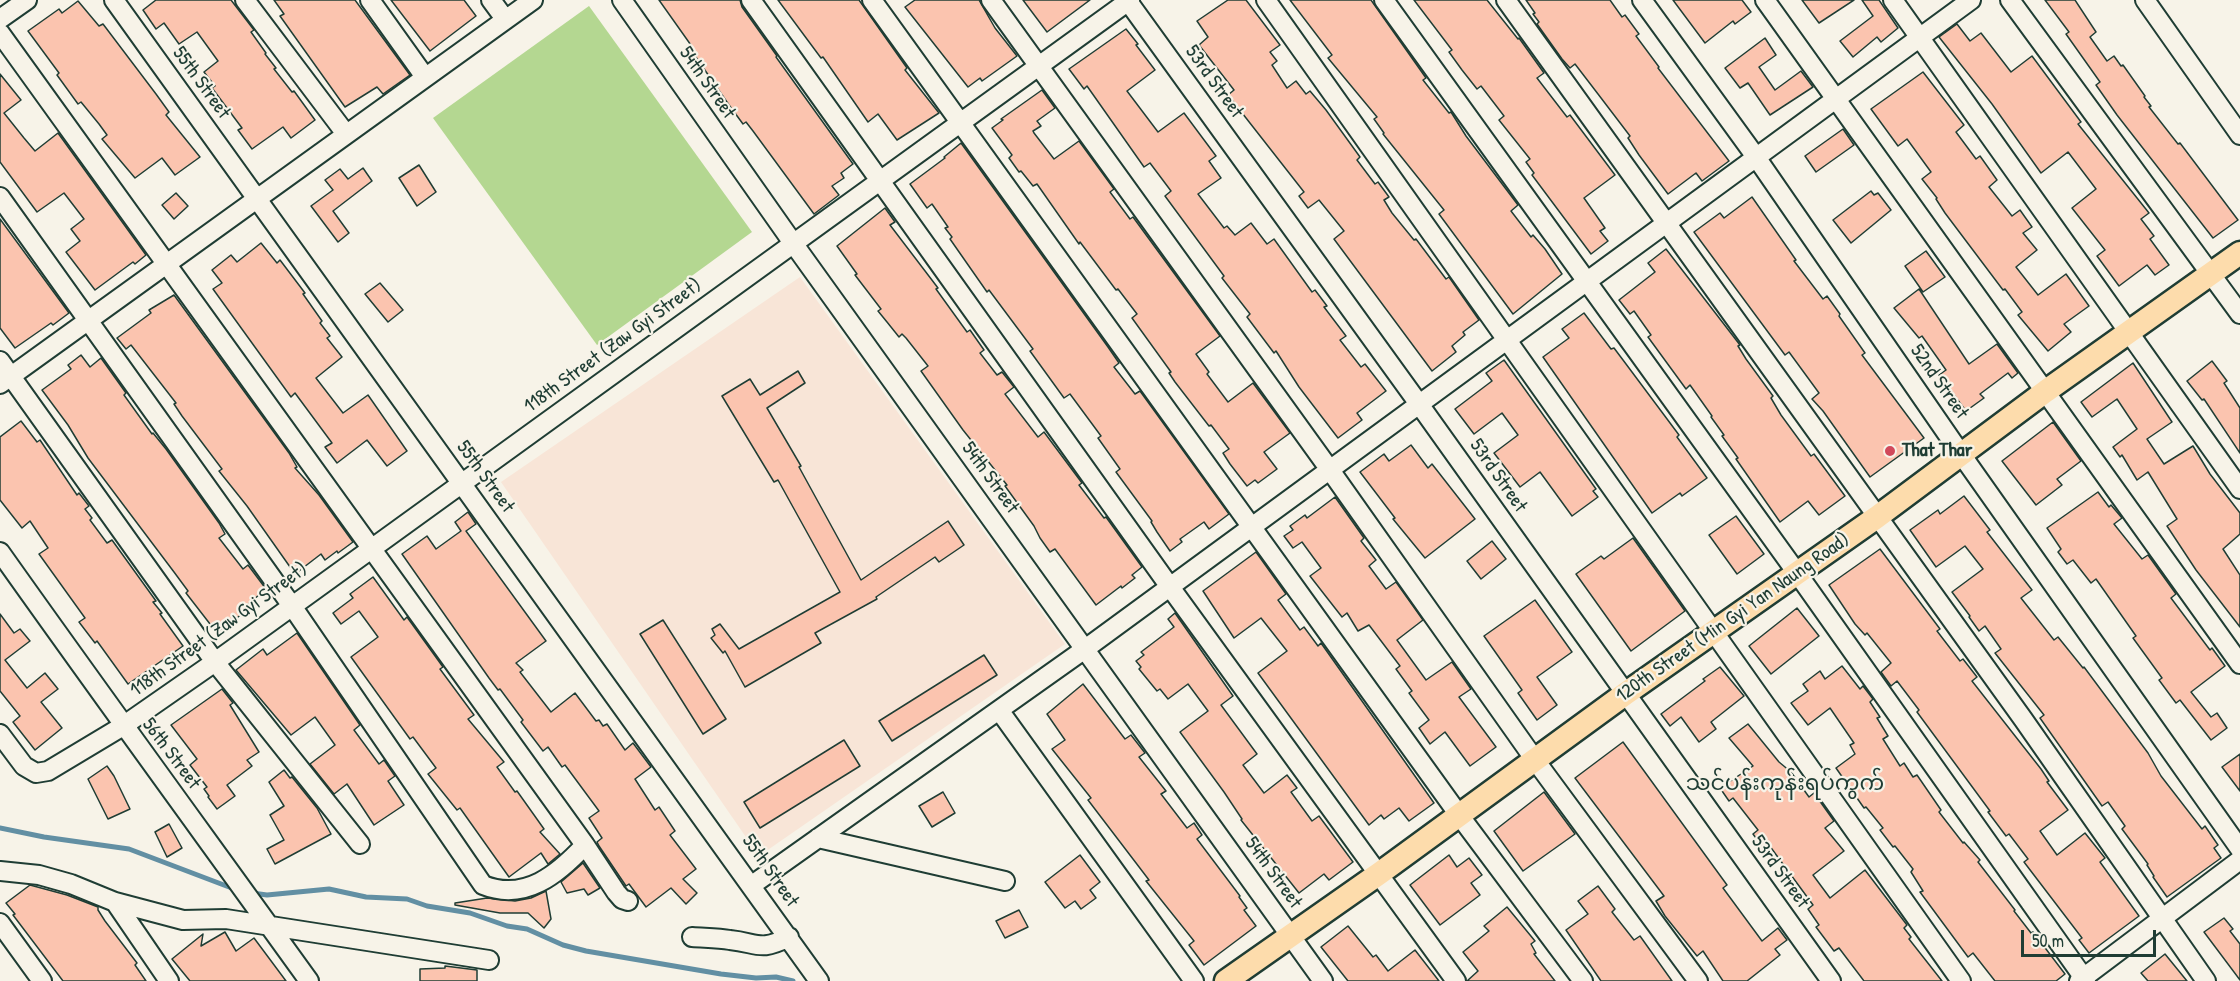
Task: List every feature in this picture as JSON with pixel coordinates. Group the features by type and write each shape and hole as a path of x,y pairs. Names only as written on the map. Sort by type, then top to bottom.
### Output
{"main road":[{"name":"120th Street (Min Gyi Yan Naung Road)","path":"1226,981 1380,873 1625,694 1877,517 2046,391 2240,254"}],"street":[{"path":"0,19 27,0"},
{"name":"55th Street","path":"114,0 753,885 817,978"},
{"path":"245,0 346,134"},
{"path":"370,0 425,77"},
{"path":"491,0 506,20"},
{"path":"360,844 215,662 4,374 88,320 533,0"},
{"name":"54th Street","path":"622,0 793,243 1323,981"},
{"path":"751,0 1170,587 1380,873 1456,981"},
{"path":"872,0 1459,815 1583,981"},
{"path":"991,0 1330,470 1535,760 1698,981"},
{"name":"118th Street (Zaw Gyi Street)","path":"0,734 24,766 36,773 48,771 123,726 215,662 1128,0"},
{"name":"53rd Street","path":"1128,0 1831,981"},
{"path":"1266,0 1961,981"},
{"path":"1384,0 1797,573 2082,980 2240,860"},
{"path":"1506,0 1667,222 2206,981"},
{"name":"52nd Street","path":"1642,0 1756,157 2240,849"},
{"path":"1765,0 2240,664"},
{"path":"1893,0 2240,489"},
{"path":"753,885 1085,649 1971,0"},
{"path":"2010,0 2240,314"},
{"path":"2145,0 2240,135"},
{"path":"0,33 622,899 628,901"},
{"path":"0,197 291,606 483,885 497,891 505,891 548,879 568,864 585,845"},
{"name":"56th Street","path":"0,552 123,726 309,981"},
{"path":"999,710 1194,981"},
{"path":"818,838 1005,881"},
{"path":"0,871 39,875 71,884 115,902 183,920 226,919 489,960"},
{"path":"115,902 169,981"},
{"path":"0,923 42,981"},
{"path":"692,937 733,940 757,946 774,945 789,937"}],"shaded area":[{"path":"800,277 1065,644 759,856 501,482"}],"green space":[{"path":"589,6 752,232 597,345 433,118"}],"building":[{"path":"156,0 231,0 254,30 251,32 276,68 274,69 292,92 294,91 315,120 291,138 283,127 252,149 238,130 242,128 212,88 215,86 204,72 218,61 197,32 179,44 164,23 156,29 143,10"},
{"path":"274,0 355,0 410,75 383,94 377,87 345,107 280,16 284,14"},
{"path":"391,0 464,0 476,16 430,51"},
{"path":"659,0 740,0 742,7 776,57 853,164 841,173 844,178 832,186 839,195 814,214 746,122 743,124 729,105"},
{"path":"778,0 859,0 907,68 905,70 939,113 897,140 878,114 868,122 823,57 821,58"},
{"path":"915,0 979,0 995,28 1017,56 982,81 980,78 968,87 905,7"},
{"path":"1023,0 1090,0 1047,32"},
{"path":"1228,0 1246,0 1280,45 1270,52 1277,61 1272,65 1287,88 1296,81 1306,94 1310,91 1326,110 1360,157 1357,160 1375,184 1378,182 1389,197 1384,200 1392,213 1414,240 1416,239 1446,279 1449,277 1479,320 1463,332 1465,335 1452,346 1456,352 1432,371 1334,239 1344,231 1319,200 1308,208 1299,196 1304,192 1228,95 1234,90 1199,45 1208,37 1197,21"},
{"path":"1290,0 1371,0 1426,78 1423,80 1449,113 1451,112 1466,136 1518,205 1511,211 1531,237 1533,235 1545,249 1562,274 1513,314 1439,214 1444,210 1383,134 1374,119 1377,117 1328,58 1332,55"},
{"path":"1414,0 1487,0 1519,38 1544,73 1537,78 1567,117 1570,115 1615,175 1584,198 1605,228 1600,231 1608,241 1591,254 1532,175 1534,173 1526,162 1530,159 1499,120 1504,116 1481,86 1477,89 1462,70 1449,52 1452,50"},
{"path":"1526,0 1610,0 1622,17 1625,15 1639,34 1636,36 1658,68 1729,161 1702,181 1696,173 1668,194 1639,155 1628,138 1630,136 1575,64 1570,68 1562,59 1537,24 1539,22 1533,14 1535,13"},
{"path":"1673,0 1742,0 1751,12 1735,24 1733,21 1705,43"},
{"path":"1802,0 1854,0 1819,23"},
{"path":"1862,0 1879,0 1898,28 1881,42 1877,37 1853,57 1840,41 1873,16"},
{"path":"2045,0 2075,0 2096,32 2090,37 2107,61 2114,56 2121,66 2123,65 2145,96 2151,106 2149,107 2178,144 2180,143 2238,220 2213,238 2117,115 2096,85 2100,82 2066,34 2069,32"},
{"path":"78,1 99,26 103,24 169,112 166,115 200,157 175,175 162,158 135,178 102,139 107,135 81,102 78,104 57,75 59,73 28,31 59,9 62,13"},
{"path":"1957,24 1970,41 1981,33 2011,72 2032,56 2081,122 2078,124 2149,213 2141,219 2154,236 2150,239 2169,265 2155,275 2147,265 2119,286 2097,256 2105,250 2072,208 2096,189 2068,152 2041,173 1992,104 1939,37"},
{"path":"1126,29 1155,70 1127,91 1158,132 1184,113 1216,156 1209,161 1221,178 1198,194 1224,228 1227,226 1235,235 1251,223 1267,244 1274,239 1312,292 1315,290 1327,306 1324,307 1346,336 1340,340 1361,367 1365,364 1386,391 1357,413 1362,420 1338,438 1299,387 1276,351 1274,353 1247,317 1250,314 1165,196 1171,191 1150,163 1144,167 1087,86 1084,89 1069,69"},
{"path":"1765,38 1776,55 1759,67 1775,90 1801,71 1813,87 1770,115 1748,83 1740,88 1725,68"},
{"path":"1923,72 1964,125 1956,132 1976,159 1980,156 1997,180 1989,187 2012,216 2020,210 2032,227 2023,233 2037,250 2016,267 2038,295 2066,274 2089,306 2064,324 2071,332 2048,351 2018,315 2022,312 1945,213 1922,179 1931,172 1907,139 1898,146 1871,109"},
{"path":"0,74 21,100 4,113 24,138 35,151 58,133 146,255 95,290 66,252 80,241 71,229 84,219 64,193 37,212 0,162"},
{"path":"1042,90 1055,108 1037,121 1041,126 1033,131 1034,133 1054,159 1079,141 1114,189 1110,192 1130,219 1133,217 1220,336 1196,354 1209,372 1207,374 1228,402 1253,383 1290,433 1264,452 1277,469 1258,483 1255,480 1247,486 1230,464 1223,453 1229,449 1175,382 1169,373 1171,372 1132,318 1137,314 1080,242 1079,244 1037,184 1033,186 1021,171 1019,172 1009,158 1012,155 992,128"},
{"path":"1843,129 1854,145 1816,172 1805,156"},
{"path":"961,143 1119,363 1114,367 1135,394 1140,391 1229,514 1209,529 1204,522 1180,539 1182,542 1170,551 1152,521 1116,472 1120,469 1098,438 1101,436 1070,394 1064,398 1030,351 1033,349 989,290 987,292 950,239 952,237 945,228 948,227 932,204 927,208 910,184"},
{"path":"419,165 436,192 417,206 399,178"},
{"path":"363,168 372,181 333,211 349,233 338,242 311,206 333,190 325,180 340,169 348,179"},
{"path":"1871,191 1874,195 1878,193 1891,210 1851,243 1833,220"},
{"path":"176,193 188,206 174,219 162,205"},
{"path":"1752,197 1796,260 1794,261 1823,299 1827,296 1840,314 1839,316 1865,353 1862,355 1924,438 1870,477 1812,399 1819,393 1789,352 1785,355 1694,232 1720,213 1724,218"},
{"path":"885,208 895,222 890,225 938,288 936,289 967,332 970,330 984,350 980,353 997,375 1002,372 1014,387 1005,394 1038,437 1044,432 1082,483 1079,485 1104,518 1106,517 1142,567 1132,575 1135,578 1096,605 1055,549 1050,552 1005,486 1007,485 963,430 921,371 928,366 906,338 902,334 899,337 878,311 881,309 855,275 857,274 837,246"},
{"path":"0,219 69,313 15,348 0,328"},
{"path":"261,243 277,263 280,260 305,293 303,294 330,336 327,338 342,357 316,378 343,413 368,395 407,451 387,466 367,440 337,463 325,447 332,443 295,393 291,397 213,289 222,283 212,270 231,255 237,262"},
{"path":"1666,249 1740,345 1738,346 1746,359 1773,396 1771,398 1781,415 1811,456 1814,454 1845,496 1819,515 1808,501 1780,522 1736,459 1738,458 1722,436 1724,435 1690,385 1686,389 1648,337 1651,335 1634,311 1630,314 1619,300 1655,272 1648,263"},
{"path":"1926,251 1945,277 1923,292 1905,266"},
{"path":"380,283 403,310 388,322 365,294"},
{"path":"1919,289 1969,364 1997,344 2018,373 2012,378 2008,373 1980,394 1984,398 1966,411 1939,375 1946,370 1922,336 1919,338 1894,308"},
{"path":"174,295 289,453 297,467 295,468 319,495 353,542 338,553 337,551 325,560 321,554 295,574 219,471 222,469 182,416 174,404 176,403 131,345 126,349 117,338 151,313 149,310"},
{"path":"1584,313 1611,349 1614,348 1679,435 1677,437 1707,478 1682,496 1680,493 1652,513 1543,357 1569,338 1562,329"},
{"path":"81,355 90,367 101,358 126,393 124,395 219,523 225,534 219,538 243,569 248,565 266,589 240,611 242,614 217,633 88,458 68,425 42,390 71,369 68,365"},
{"path":"1504,360 1596,489 1593,491 1598,497 1572,516 1540,472 1520,487 1494,453 1518,435 1502,413 1474,434 1455,409 1492,381 1486,373"},
{"path":"2212,361 2227,381 2224,383 2240,408 2240,453 2204,399 2202,400 2187,381"},
{"path":"2133,363 2172,422 2147,439 2164,464 2193,446 2210,474 2240,513 2240,534 2223,549 2240,575 2240,627 2196,570 2167,526 2177,519 2148,472 2137,480 2122,455 2120,457 2113,447 2137,429 2117,399 2092,417 2081,402"},
{"path":"798,371 805,383 767,408 801,466 799,467 861,580 948,521 964,545 939,562 935,557 876,597 877,599 815,633 821,643 745,687 725,651 723,653 711,638 715,635 712,629 720,624 739,649 840,592 778,480 774,482 722,396 750,379 760,395"},
{"path":"21,421 37,442 40,440 77,495 79,493 89,506 85,509 92,518 90,520 107,543 112,540 156,601 153,602 162,613 160,614 183,646 128,684 97,641 95,643 79,622 85,618 39,554 48,548 30,521 22,528 0,500 0,437"},
{"path":"2053,422 2081,461 2057,479 2062,485 2036,505 2002,461"},
{"path":"1411,445 1428,468 1432,464 1475,519 1425,558 1393,519 1395,518 1360,472 1384,454 1389,461"},
{"path":"2098,492 2109,507 2111,505 2122,518 2114,524 2142,559 2148,555 2176,594 2171,598 2225,666 2191,692 2211,717 2217,713 2227,728 2211,740 2180,700 2176,703 2159,680 2162,678 2133,638 2136,636 2096,579 2091,583 2073,560 2067,564 2058,552 2061,549 2047,528"},
{"path":"1964,496 1990,530 1987,532 2032,590 2021,598 2054,640 2058,637 2084,667 2148,753 2161,776 2202,829 2205,826 2218,845 2214,848 2221,858 2167,897 2153,877 2148,864 2122,829 2125,826 2108,802 2102,806 2040,718 2044,715 1995,653 2001,649 1985,626 1979,631 1952,592 1983,569 1965,546 1936,567 1910,530 1938,510 1940,514"},
{"path":"1335,497 1364,538 1361,541 1376,560 1369,566 1386,589 1396,582 1423,620 1397,640 1426,680 1452,662 1471,689 1459,697 1496,747 1470,766 1445,732 1430,744 1419,728 1429,720 1409,693 1412,691 1396,669 1400,666 1369,625 1358,631 1347,613 1342,617 1310,576 1321,568 1302,542 1293,548 1284,536 1293,530 1290,526 1305,515 1307,518"},
{"path":"468,512 476,524 466,531 546,641 516,663 523,670 520,672 551,712 575,693 596,721 599,720 603,726 607,724 625,750 633,743 651,767 635,779 655,810 659,807 675,831 670,835 696,869 683,879 697,893 686,904 671,888 646,907 629,884 626,886 597,842 602,838 589,818 599,811 565,765 562,767 548,747 543,751 402,554 427,536 436,549 461,531 455,522"},
{"path":"1736,516 1764,554 1737,574 1709,535"},
{"path":"1633,538 1685,611 1631,651 1576,574 1601,556 1604,559"},
{"path":"1492,541 1506,559 1481,579 1467,561"},
{"path":"1880,549 1940,629 1937,631 1960,661 1963,659 1977,677 1972,681 2041,769 2049,781 2047,782 2068,810 2040,831 2057,855 2085,833 2105,858 2100,862 2139,916 2089,953 2079,940 2082,938 2024,862 2028,859 2009,834 2006,836 1988,812 1990,811 1917,712 1919,710 1897,681 1891,686 1881,672 1891,663 1867,633 1865,635 1855,624 1829,585"},
{"path":"1256,552 1286,594 1278,600 1300,630 1304,627 1318,646 1321,643 1434,803 1409,821 1399,808 1384,819 1381,815 1369,825 1258,673 1287,651 1261,618 1234,638 1203,591"},
{"path":"373,577 404,620 407,617 443,667 440,669 474,715 468,719 504,762 497,767 544,829 540,832 560,854 548,864 541,853 509,877 460,808 457,810 428,774 436,768 413,737 410,739 351,657 378,637 359,611 341,624 333,613 353,598 350,594"},
{"path":"1535,600 1572,652 1537,677 1557,705 1537,720 1518,693 1522,690 1484,636"},
{"path":"1797,608 1819,636 1771,674 1749,646"},
{"path":"1175,613 1233,696 1221,705 1257,754 1243,765 1264,793 1287,775 1297,788 1291,792 1312,821 1319,816 1353,862 1329,880 1324,874 1299,893 1241,820 1224,792 1180,732 1208,711 1188,684 1168,699 1160,689 1157,691 1139,669 1141,667 1136,661 1144,655 1141,652 1174,627 1168,619"},
{"path":"0,614 14,633 20,629 30,641 5,660 27,688 45,673 58,689 41,702 62,728 35,750 13,722 20,716 0,691"},
{"path":"663,620 726,719 703,734 640,634"},
{"path":"297,633 360,725 354,730 379,764 384,760 395,776 388,781 404,805 374,825 347,784 334,794 310,764 335,745 315,717 291,735 236,670 263,649 267,655"},
{"path":"984,655 997,675 892,741 879,721"},
{"path":"1842,666 1860,689 1863,686 1873,699 1870,702 1880,717 1877,718 1888,736 1883,739 1900,766 1904,763 1913,777 1917,775 1941,810 1939,812 1963,843 1980,860 1978,862 2014,911 2065,974 2056,981 1995,981 1973,953 1968,957 1920,892 1923,891 1911,872 1913,869 1880,830 1883,828 1866,807 1864,808 1836,768 1855,754 1850,745 1854,743 1830,708 1808,725 1791,703 1808,691 1803,684 1820,671 1825,679"},
{"path":"1720,667 1744,696 1711,722 1716,729 1699,742 1681,717 1670,726 1661,714"},
{"path":"1083,684 1125,739 1131,735 1145,753 1139,757 1166,791 1161,794 1187,828 1194,823 1202,835 1197,839 1240,896 1247,908 1244,910 1256,926 1204,965 1189,945 1194,941 1146,881 1149,880 1088,800 1091,798 1052,749 1065,740 1047,714"},
{"path":"222,689 233,703 230,705 259,752 247,760 252,766 227,785 235,796 217,809 204,789 207,787 190,765 197,759 171,725"},
{"path":"1748,724 1779,762 1791,772 1809,797 1814,793 1834,821 1825,828 1844,851 1813,875 1830,898 1865,870 1907,925 1904,928 1911,937 1909,939 1942,981 1864,981 1839,948 1834,951 1816,927 1819,925 1808,909 1813,905 1769,845 1764,849 1753,834 1758,830 1733,798 1729,801 1720,788 1753,766 1729,738"},
{"path":"844,740 860,766 760,828 744,802"},
{"path":"1623,742 1727,885 1723,888 1762,941 1778,928 1787,940 1775,949 1780,955 1747,981 1723,981 1703,951 1697,956 1656,901 1664,896 1575,778"},
{"path":"2240,754 2240,791 2222,767"},
{"path":"107,766 130,809 108,819 88,779"},
{"path":"284,770 317,808 331,834 275,864 267,849 284,840 270,815 284,806 269,782"},
{"path":"943,792 955,813 932,827 919,806"},
{"path":"1544,792 1575,834 1523,871 1494,831"},
{"path":"169,824 182,848 167,857 155,832"},
{"path":"1080,855 1100,882 1090,890 1096,898 1081,909 1075,901 1065,908 1045,882"},
{"path":"1449,855 1457,867 1469,858 1482,875 1471,883 1480,895 1440,925 1410,885"},
{"path":"583,863 600,888 588,895 584,889 567,893 561,882"},
{"path":"30,885 67,895 98,907 105,921 137,963 135,965 146,981 63,981 6,903"},
{"path":"1598,886 1615,909 1612,912 1634,940 1640,936 1672,981 1601,981 1566,930 1588,914 1578,901"},
{"path":"546,891 551,919 544,928 528,913 500,913 455,905 455,903 487,898 515,901 531,898"},
{"path":"1507,907 1535,941 1531,944 1536,953 1534,954 1555,981 1467,981 1478,971 1463,952 1489,931 1484,926"},
{"path":"1019,910 1028,927 1005,938 996,921"},
{"path":"2224,918 2233,929 2230,931 2240,944 2240,980 2204,932"},
{"path":"1348,926 1373,957 1376,955 1388,971 1415,950 1439,981 1348,981 1321,947"},
{"path":"225,932 236,951 254,938 286,981 190,981 172,959 203,934 201,946"},
{"path":"2165,954 2187,981 2148,981 2141,973"},
{"path":"445,966 477,970 477,981 420,981 420,969 445,968"}],"waterway":[{"path":"0,828 44,837 129,849 237,890"},
{"path":"252,893 267,895 329,889 366,897 407,899 427,906 470,913 507,926 527,929 563,945 586,951 721,974 756,978 776,977 793,981"}],"place":[{"name":"That Thar","path":"1890,451"}],"district":[{"name":"သင်ပန်းကုန်းရပ်ကွက်","path":"1785,784"}]}
